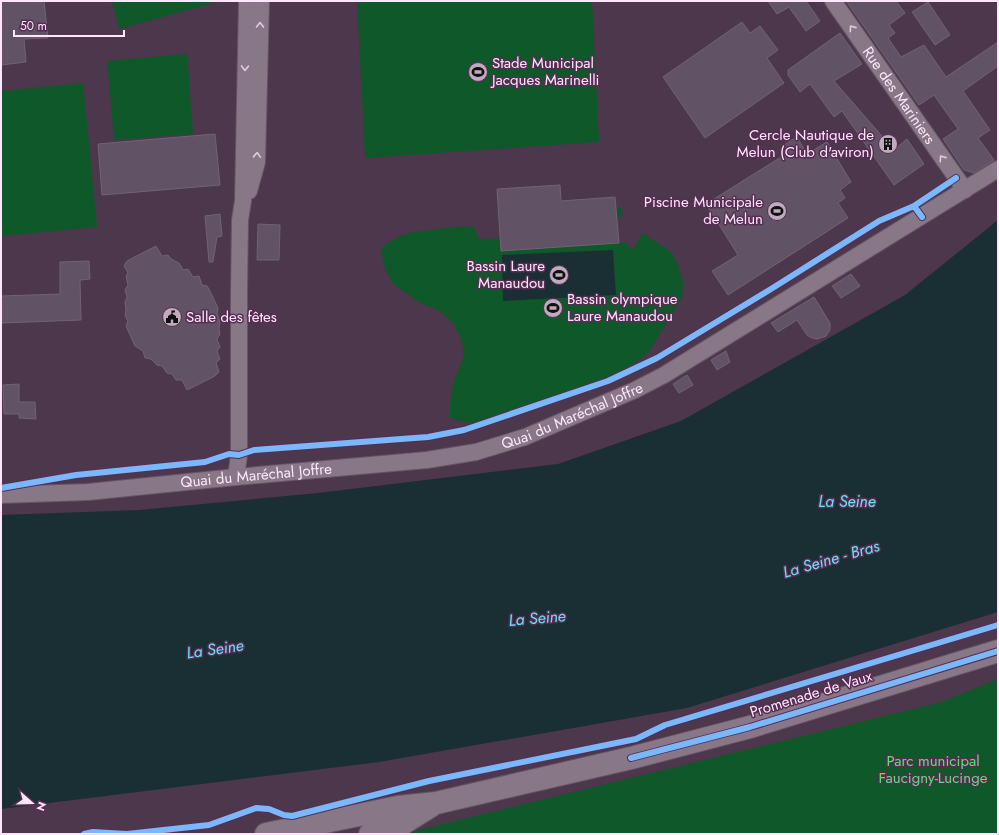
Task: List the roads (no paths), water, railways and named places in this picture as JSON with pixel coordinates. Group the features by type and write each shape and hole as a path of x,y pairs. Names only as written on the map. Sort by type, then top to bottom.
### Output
{"main road":[{"name":"Promenade de Vaux","path":"436,803 563,775 750,727 998,651"},
{"path":"266,834 398,807 436,803"},
{"path":"370,834 399,826 436,803"}],"street":[{"path":"236,477 239,455 240,220 243,201 247,1"},
{"path":"240,220 257,162 261,1"},
{"name":"Rue des Mariniers","path":"833,1 965,190"},
{"name":"Quai du Maréchal Joffre","path":"1,495 88,492 428,460 476,452 525,437 635,390 664,375 998,170"}],"water":[{"name":"La Seine","path":"998,220 998,612 687,708 379,762 1,809 1,515 139,510 318,493 558,464 681,421 905,295"},
{"name":"Bassin Laure Manaudou","path":"613,250 616,295 503,301 502,255"}],"place":[{"name":"Stade Municipal Jacques Marinelli","path":"478,72"},
{"name":"Cercle Nautique de Melun (Club d'aviron)","path":"888,144"},
{"name":"Piscine Municipale de Melun","path":"777,211"},
{"name":"Bassin Laure Manaudou","path":"559,275"},
{"name":"Bassin olympique Laure Manaudou","path":"553,308"},
{"name":"Salle des fêtes","path":"172,317"}],"water label":[{"name":"La Seine - Bras","path":"831,559"}],"park label":[{"name":"Parc municipal Faucigny-Lucinge","path":"933,770"}]}
